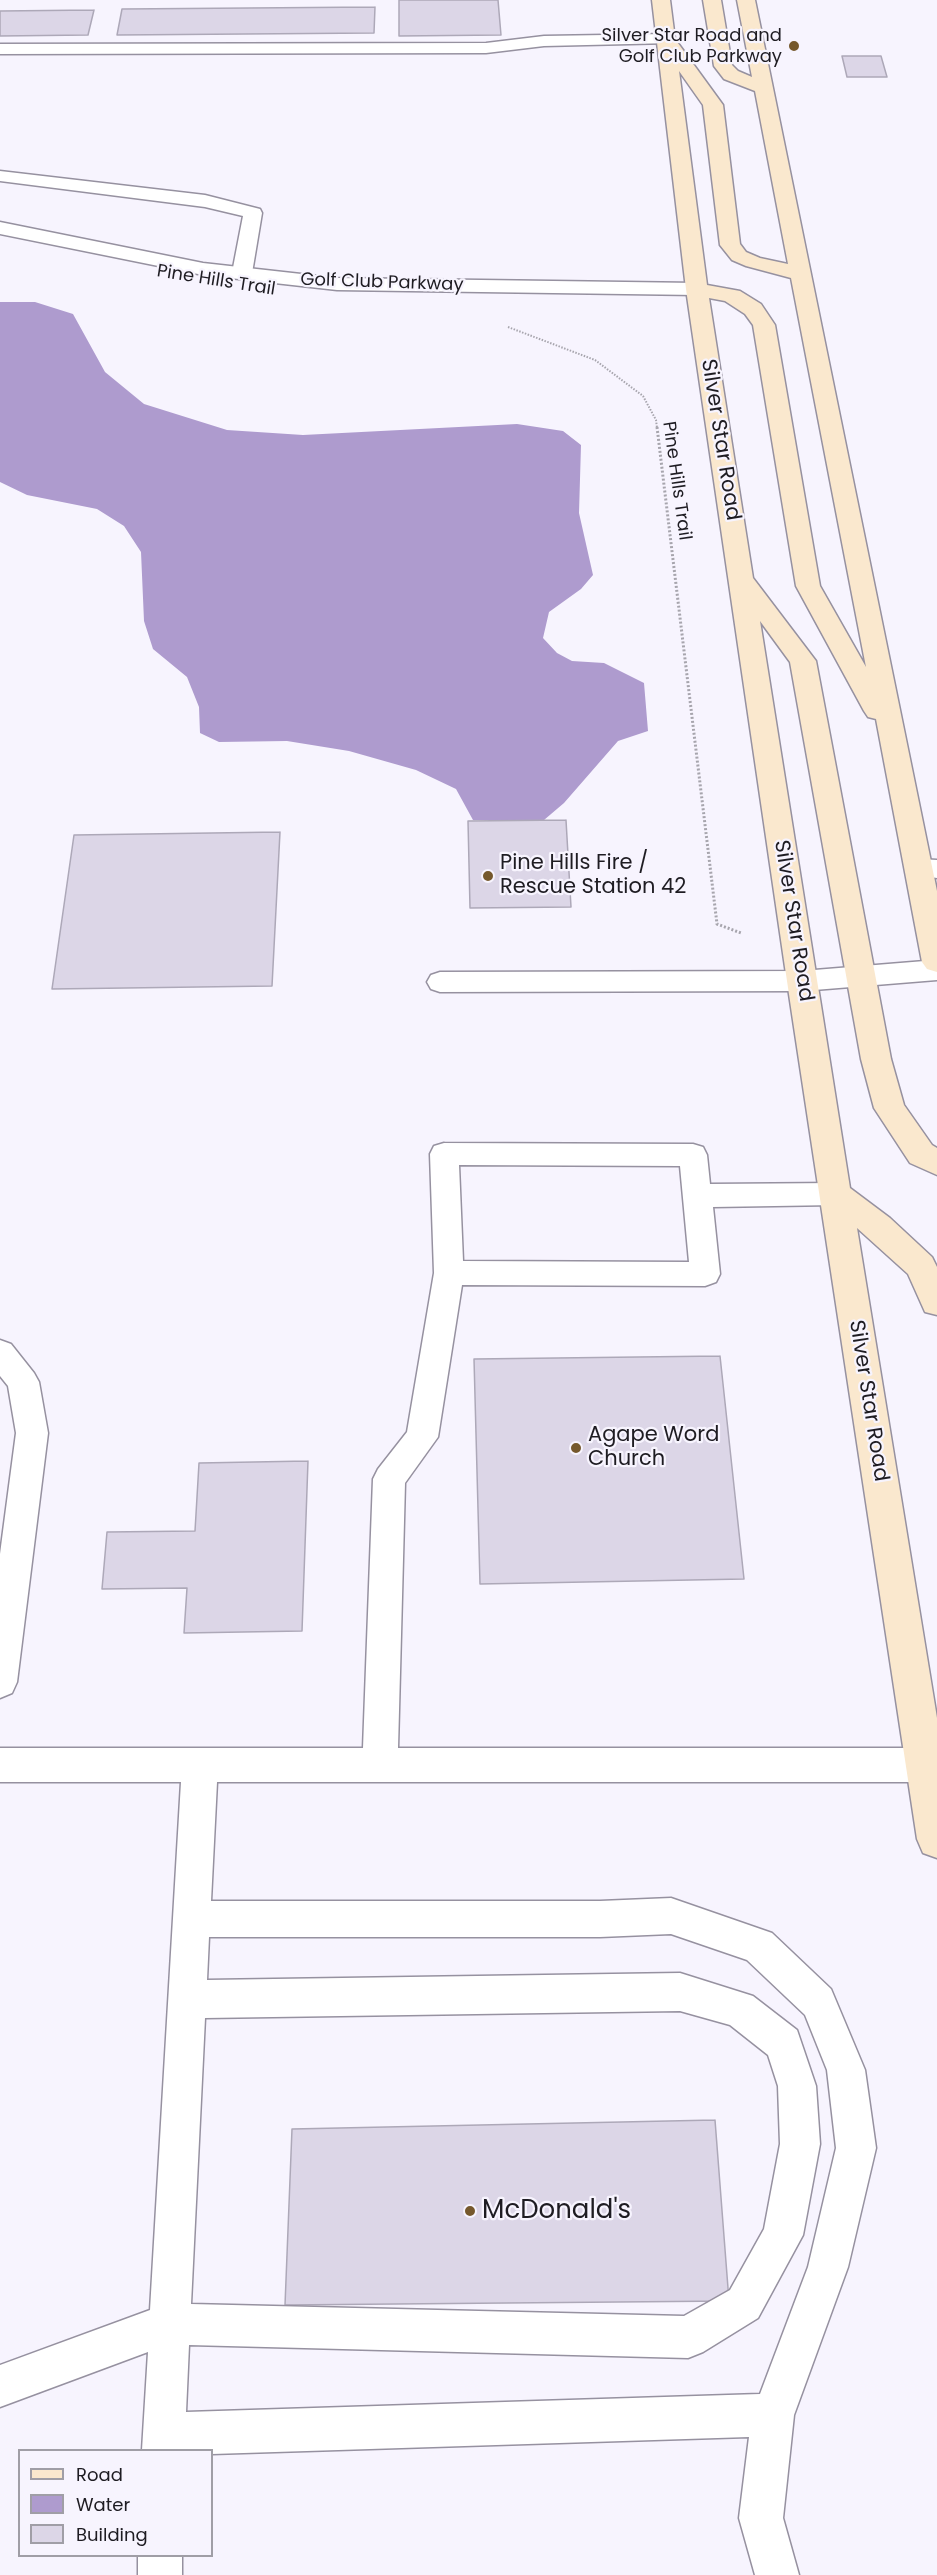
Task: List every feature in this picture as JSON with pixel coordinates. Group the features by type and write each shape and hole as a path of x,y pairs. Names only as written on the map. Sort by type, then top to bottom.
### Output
{"main road":[{"name":"Silver Star Road","path":"661,0 697,289 802,981 937,1839"},
{"path":"712,0 723,66 730,75 763,88"},
{"path":"746,0 892,739 928,868 937,962"},
{"path":"666,39 713,105 730,245 739,256 753,262 801,274"},
{"path":"697,289 732,296 753,309 764,326 808,586 892,739"},
{"path":"741,579 803,661 876,1059 889,1108 921,1154 937,1163"},
{"path":"836,1194 879,1227 920,1266 937,1302"}],"street":[{"name":"Golf Club Parkway","path":"0,228 203,269 337,284 697,289"}],"lane":[{"path":"0,50 486,48 543,41 666,39"},
{"path":"0,176 205,201 253,213 242,273"},
{"path":"440,982 802,981 937,970"},
{"path":"380,1764 389,1479 422,1437 449,1273 444,1154 693,1155 705,1274 449,1273"},
{"path":"698,1196 836,1194"},
{"path":"0,1353 23,1382 32,1433 0,1682"},
{"path":"0,1764 925,1765"},
{"path":"200,1764 164,2442 773,2415"},
{"path":"192,1919 600,1919 671,1916 759,1946 818,2002 846,2070 856,2148 828,2267 773,2415 761,2518 777,2575"},
{"path":"0,2386 169,2325 688,2337 744,2304 783,2235 800,2144 797,2086 784,2043 740,2009 680,1992 188,1999"},
{"path":"160,2557 160,2575"}],"path":[{"name":"Pine Hills Trail","path":"501,324 595,360 643,396 656,420 717,924 741,933"}],"water":[{"path":"0,302 35,302 73,314 105,372 144,404 227,430 303,435 517,424 563,431 581,445 579,513 593,575 581,589 549,612 543,638 557,653 572,661 604,663 644,683 648,731 618,741 564,803 544,820 473,820 456,789 416,770 349,751 287,741 219,742 200,733 199,707 187,677 153,649 144,621 141,552 124,526 97,509 27,495 0,482"}],"building":[{"path":"399,0 498,0 501,35 399,36"},
{"path":"375,7 374,33 117,35 122,9"},
{"path":"94,10 88,35 0,36 0,11"},
{"path":"842,56 881,56 887,77 847,77"},
{"path":"566,820 571,907 470,908 468,821"},
{"path":"280,832 272,986 52,989 74,835"},
{"path":"720,1356 744,1579 480,1584 474,1359"},
{"path":"308,1461 302,1631 184,1633 187,1588 102,1589 107,1532 195,1531 199,1463"},
{"path":"715,2120 729,2301 285,2305 292,2129"}],"place":[{"name":"Silver Star Road and Golf Club Parkway","path":"794,46"},
{"name":"Pine Hills Fire / Rescue Station 42","path":"488,876"},
{"name":"Agape Word Church","path":"576,1448"},
{"name":"McDonald's","path":"470,2211"}]}
